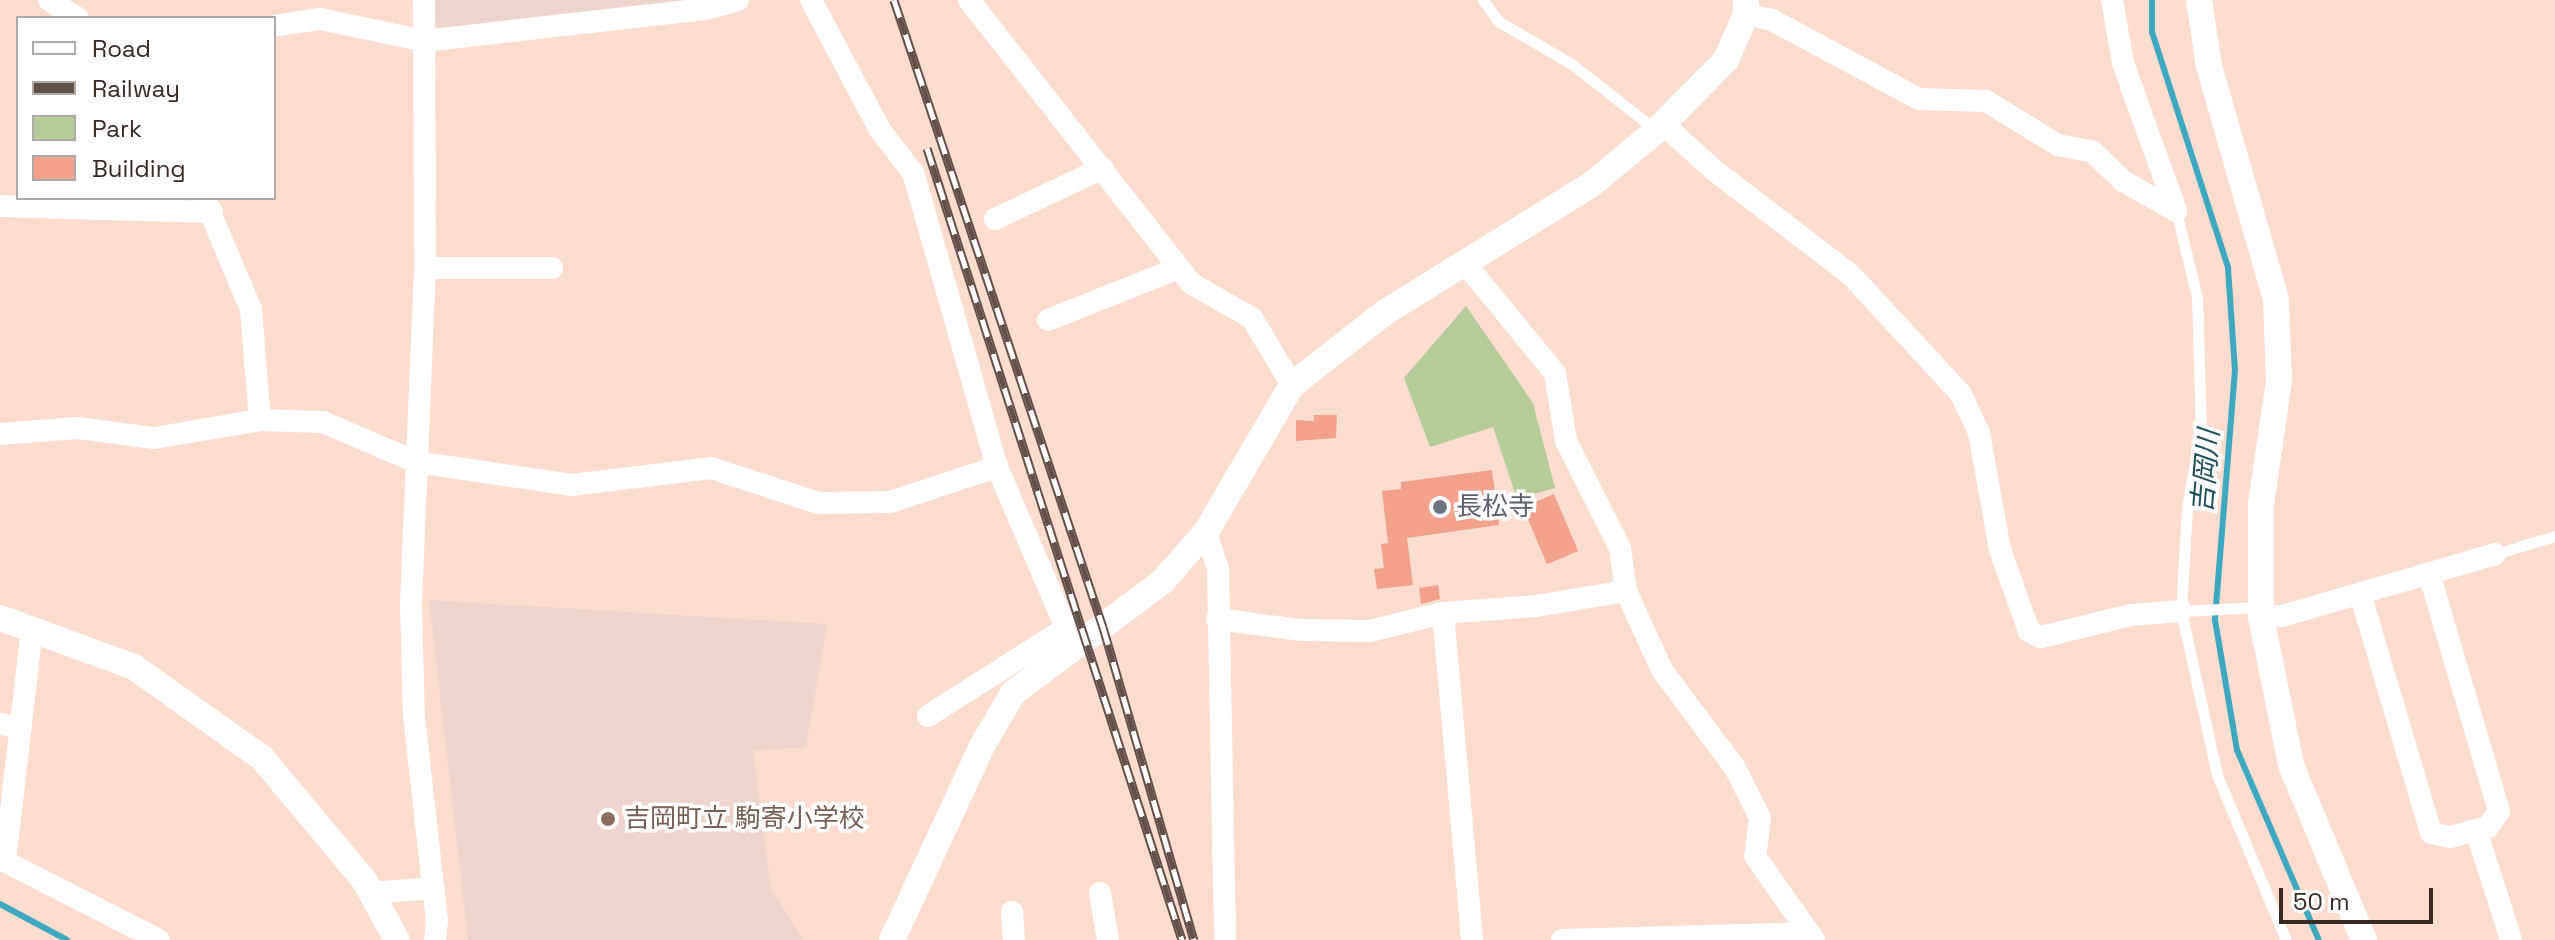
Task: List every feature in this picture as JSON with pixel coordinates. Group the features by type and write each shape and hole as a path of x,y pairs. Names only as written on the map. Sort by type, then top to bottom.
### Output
{"street":[{"path":"49,0 75,16"},
{"path":"424,0 425,268 416,462 414,716 434,888 435,940"},
{"path":"276,26 320,19 424,41 705,9 738,0"},
{"path":"811,0 880,130 913,173 997,467 1066,628 928,716"},
{"path":"969,0 1192,284 1252,318 1292,385"},
{"path":"2112,0 2123,63 2176,211"},
{"path":"2199,0 2209,66 2276,300 2279,381 2261,504 2254,610 2291,765 2364,940"},
{"path":"894,938 983,744 1013,693 1162,582 1206,532 1292,385 1384,313 1592,184 1659,127 1726,60 1746,7 1919,99 1986,101 2058,145 2093,152 2123,181 2176,211"},
{"path":"1659,127 1851,275 1961,394 1979,433 2000,550 2029,631 2041,637 2131,615 2187,611"},
{"path":"995,219 1103,168"},
{"path":"0,206 208,205 251,309 260,420"},
{"path":"1464,262 1555,373 1566,441 1620,548 1626,591 1662,670 1735,768 1760,818 1755,856 1811,936"},
{"path":"425,268 552,268"},
{"path":"1048,320 1179,268"},
{"path":"0,434 78,428 154,438 260,420 323,422 416,462 571,485 711,468 819,503 890,502 997,467"},
{"path":"1206,532 1218,570 1225,940"},
{"path":"2254,610 2360,593 2495,554"},
{"path":"2360,593 2431,833 2437,838 2476,830 2497,821 2499,811 2429,573"},
{"path":"1217,619 1300,630 1370,631 1443,613 1536,606 1626,591"},
{"path":"1443,613 1472,940"},
{"path":"0,618 134,667 262,758 371,893 397,940"},
{"path":"32,630 10,726 3,860 159,940"},
{"path":"1000,670 1013,693"},
{"path":"2476,830 2511,940"},
{"path":"371,893 434,888"},
{"path":"1100,893 1108,940"},
{"path":"1012,912 1014,940"},
{"path":"1562,940 1811,936"}],"lane":[{"path":"1483,0 1498,21 1573,65 1659,127"},
{"path":"2176,211 2197,297 2201,430 2187,507 2187,611 2217,775 2286,940"},
{"path":"2495,554 2555,536"},
{"path":"2187,611 2254,610"}],"shaded area":[{"path":"432,0 683,0 439,28 431,18"},
{"name":"吉岡町立 駒寄小学校","path":"429,600 827,624 806,747 753,751 771,888 803,940 468,940"}],"green space":[{"path":"1466,306 1533,403 1555,488 1517,499 1493,427 1430,447 1404,378"}],"building":[{"path":"1314,415 1337,415 1336,438 1296,441 1296,420 1314,421"},
{"name":"長松寺","path":"1492,470 1499,525 1407,538 1413,585 1377,589 1374,569 1384,568 1381,544 1388,543 1382,491 1401,489 1401,482"},
{"path":"1554,494 1578,551 1547,564 1523,507"},
{"path":"1438,585 1440,599 1421,604 1419,588"}],"waterway":[{"name":"吉岡川","path":"2152,0 2152,32 2228,268 2235,370 2215,620 2237,750 2319,940"},
{"path":"0,904 67,940"}],"railway":[{"path":"894,0 1103,627 1194,940"},
{"path":"927,148 1182,940"}],"place":[{"name":"長松寺","path":"1440,507"},
{"name":"吉岡町立 駒寄小学校","path":"608,819"}]}
